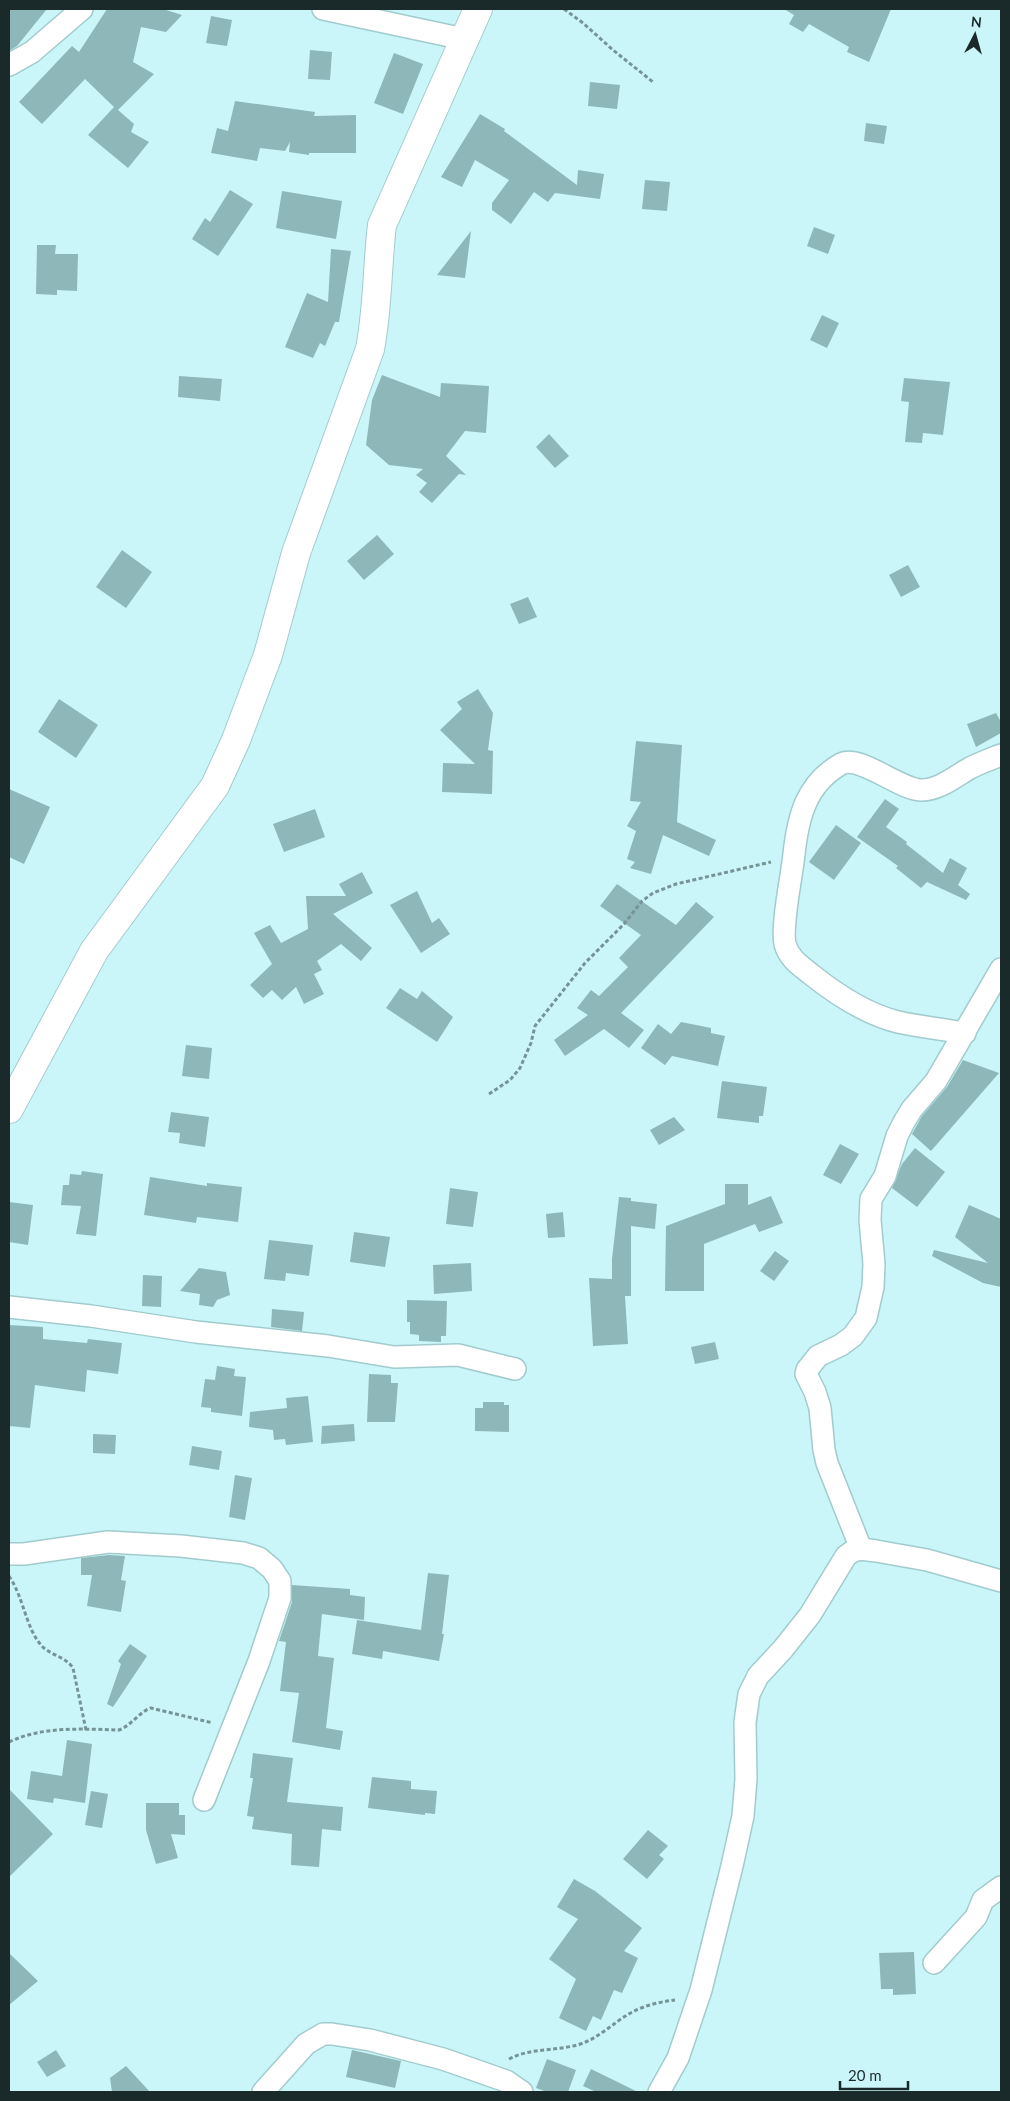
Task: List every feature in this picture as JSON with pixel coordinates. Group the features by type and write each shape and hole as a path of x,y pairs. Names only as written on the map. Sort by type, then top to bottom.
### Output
{"street":[{"path":"9,66 32,52 82,9"},
{"path":"323,9 464,39"},
{"path":"9,1109 94,951 215,786 236,740 268,655 296,553 370,349 375,323 382,225 478,9"},
{"path":"965,1033 897,1022 869,1011 831,990 793,960 785,944 797,828 804,804 818,783 843,763 858,763 904,786 922,790 943,784 972,767 1001,754"},
{"path":"861,1550 827,1463 820,1408 806,1370 818,1356 842,1345 853,1336 866,1318 874,1287 870,1220 872,1199 885,1176 904,1122 912,1109 936,1081 1001,969"},
{"path":"9,1307 92,1316 196,1332 328,1346 394,1357 458,1356 515,1369"},
{"path":"9,1554 24,1554 108,1542 181,1546 243,1553 259,1558 272,1569 280,1581 280,1598 260,1661 204,1800"},
{"path":"659,2092 678,2058 698,1998 743,1816 746,1779 745,1722 749,1694 758,1676 783,1649 810,1615 846,1556 853,1551 861,1550 927,1560 1001,1581"},
{"path":"934,1963 976,1917 983,1900 1001,1888"},
{"path":"263,2092 306,2044 323,2034 370,2040 443,2059 506,2081 522,2092"}],"path":[{"path":"564,9 584,23 613,50 654,82"},
{"path":"489,1094 510,1080 520,1068 531,1043 535,1026 585,963 624,924 642,901 654,893 676,884 794,858"},
{"path":"9,1576 24,1606 34,1635 42,1646 69,1662 72,1668 86,1730"},
{"path":"9,1742 21,1736 47,1730 119,1730 127,1727 144,1710 151,1708 233,1727"},
{"path":"484,2072 514,2057 535,2051 577,2045 592,2039 628,2014 646,2006 698,1998"}],"building":[{"path":"9,9 47,9 17,46 9,51"},
{"path":"107,9 163,9 182,15 166,32 141,27 133,62 154,74 118,110 134,124 131,132 149,142 128,168 88,135 114,107 85,79 42,124 19,102 72,46 79,52"},
{"path":"784,9 891,9 869,62 847,52 849,47 809,24 803,32 789,24 794,15"},
{"path":"211,16 232,20 227,46 206,43"},
{"path":"310,50 332,52 330,80 308,79"},
{"path":"394,53 423,64 403,114 374,103"},
{"path":"590,82 620,85 617,109 588,106"},
{"path":"235,101 315,112 314,116 356,115 356,153 309,153 309,155 289,152 290,142 285,151 260,148 257,161 211,153 217,128 228,131"},
{"path":"480,114 505,129 504,131 577,185 578,170 604,174 600,199 555,193 548,202 534,192 511,224 492,210 492,203 509,180 475,160 462,187 441,177"},
{"path":"866,123 887,126 884,144 864,141"},
{"path":"645,180 670,182 667,211 642,209"},
{"path":"230,190 253,204 218,256 192,239 205,218 210,222"},
{"path":"282,191 342,201 336,239 276,228"},
{"path":"814,227 835,235 828,254 807,246"},
{"path":"471,231 465,278 437,275"},
{"path":"37,245 56,245 55,254 78,254 77,291 57,290 57,295 36,294"},
{"path":"331,249 351,251 339,322 335,322 325,346 320,343 313,358 285,347 307,293 328,302"},
{"path":"822,315 839,323 827,348 810,340"},
{"path":"382,375 440,397 441,383 489,386 486,433 465,431 446,456 466,475 459,474 432,503 419,492 427,483 416,475 423,469 389,465 366,445 372,400"},
{"path":"179,376 222,379 220,401 178,397"},
{"path":"904,378 950,382 943,435 923,433 922,443 905,442 909,402 901,401"},
{"path":"549,434 569,456 555,468 536,447"},
{"path":"377,535 394,554 364,580 347,561"},
{"path":"122,550 152,572 126,608 96,587"},
{"path":"908,565 920,587 901,597 889,575"},
{"path":"528,597 537,617 519,624 510,604"},
{"path":"478,689 493,713 488,750 493,751 492,794 442,792 443,763 475,764 440,730 462,709 457,702"},
{"path":"59,699 98,725 76,758 38,732"},
{"path":"996,713 1001,722 1001,733 976,747 967,724"},
{"path":"636,741 682,745 677,822 716,840 709,856 663,835 651,874 630,868 635,862 627,859 636,831 627,826 641,802 630,801"},
{"path":"9,789 50,807 24,864 9,857"},
{"path":"885,799 899,809 886,827 907,842 906,844 943,873 950,858 967,868 958,885 970,894 966,900 927,882 921,888 896,868 898,866 857,837"},
{"path":"315,809 325,837 284,852 273,824"},
{"path":"836,825 861,843 834,880 809,862"},
{"path":"362,872 373,893 333,914 372,948 361,961 341,944 317,961 322,970 314,974 324,994 304,1004 296,987 282,1000 272,990 263,998 250,985 272,964 254,933 270,925 281,943 308,929 306,896 346,896 339,884"},
{"path":"617,884 676,925 696,902 714,917 621,1013 644,1030 629,1048 604,1029 565,1056 554,1040 588,1015 577,1008 591,990 599,996 628,967 619,958 641,935 600,906"},
{"path":"417,891 432,923 439,918 450,934 421,953 390,905"},
{"path":"400,988 417,999 422,991 453,1017 437,1042 386,1008"},
{"path":"681,1022 711,1028 711,1033 725,1036 718,1066 672,1056 665,1065 641,1048 658,1024 671,1034"},
{"path":"186,1045 212,1048 209,1079 182,1076"},
{"path":"963,1060 999,1073 931,1151 912,1134 922,1116 947,1087"},
{"path":"722,1081 767,1087 763,1116 759,1116 759,1123 717,1118"},
{"path":"171,1112 209,1117 205,1147 179,1143 180,1133 168,1132"},
{"path":"674,1117 685,1130 659,1145 650,1130"},
{"path":"840,1144 859,1154 841,1184 823,1175"},
{"path":"915,1148 945,1172 917,1207 892,1188 902,1164"},
{"path":"82,1171 103,1174 96,1236 76,1234 81,1206 61,1205 63,1185 69,1185 70,1174 81,1175"},
{"path":"150,1177 207,1186 207,1183 242,1187 238,1222 197,1217 196,1223 144,1215"},
{"path":"725,1184 748,1184 748,1205 771,1196 783,1223 759,1232 755,1224 704,1244 704,1291 665,1291 666,1226 725,1204"},
{"path":"450,1188 478,1192 473,1227 446,1224"},
{"path":"619,1197 631,1198 631,1201 657,1204 655,1229 631,1226 631,1296 625,1296 628,1344 593,1346 589,1278 612,1279 612,1259"},
{"path":"9,1202 33,1205 28,1245 9,1242"},
{"path":"969,1205 1001,1219 1001,1287 983,1283 932,1256 934,1250 988,1263 955,1237"},
{"path":"563,1212 565,1237 548,1238 546,1214"},
{"path":"354,1232 390,1237 385,1267 350,1262"},
{"path":"269,1240 313,1245 309,1276 286,1273 285,1281 264,1279"},
{"path":"775,1251 789,1261 774,1281 760,1271"},
{"path":"471,1263 472,1291 434,1294 433,1265"},
{"path":"199,1268 226,1272 230,1295 217,1300 213,1307 199,1305 200,1294 180,1291"},
{"path":"143,1275 162,1276 161,1307 142,1306"},
{"path":"407,1300 447,1301 446,1336 441,1336 441,1342 419,1341 419,1335 410,1334 410,1322 407,1322"},
{"path":"272,1309 304,1312 302,1331 271,1327"},
{"path":"9,1325 43,1327 43,1339 87,1343 88,1339 122,1343 118,1374 87,1370 85,1392 35,1385 30,1428 9,1426"},
{"path":"715,1342 719,1359 695,1364 691,1347"},
{"path":"217,1366 235,1369 234,1376 246,1377 242,1416 211,1412 211,1408 201,1407 205,1379 215,1380"},
{"path":"369,1374 391,1375 391,1383 398,1383 395,1422 367,1422"},
{"path":"308,1396 313,1442 286,1445 285,1439 274,1440 273,1430 249,1427 250,1412 287,1408 286,1398"},
{"path":"483,1402 504,1402 504,1405 509,1405 509,1432 475,1431 475,1408 483,1408"},
{"path":"354,1424 355,1441 321,1444 322,1426"},
{"path":"93,1434 116,1435 115,1454 93,1453"},
{"path":"192,1446 222,1451 219,1470 189,1465"},
{"path":"235,1475 252,1478 245,1520 229,1517"},
{"path":"109,1555 125,1556 121,1580 126,1581 121,1612 87,1606 92,1575 81,1575 81,1558"},
{"path":"428,1573 449,1575 442,1634 444,1634 439,1661 383,1651 382,1659 352,1654 357,1620 421,1630"},
{"path":"292,1585 350,1589 350,1595 365,1597 364,1620 322,1614 318,1656 334,1658 326,1728 343,1731 340,1750 292,1742 299,1693 280,1691 286,1642 279,1641 292,1602"},
{"path":"130,1644 147,1656 113,1707 107,1704 121,1664 118,1661"},
{"path":"67,1740 92,1744 85,1803 54,1798 53,1803 27,1799 31,1771 62,1776"},
{"path":"253,1753 293,1758 287,1802 343,1807 341,1831 322,1829 319,1867 291,1865 292,1834 252,1829 254,1817 247,1816 253,1778 250,1778"},
{"path":"372,1777 411,1781 411,1789 437,1791 435,1814 425,1813 425,1815 368,1808"},
{"path":"9,1789 53,1834 9,1877"},
{"path":"91,1791 108,1794 102,1828 85,1825"},
{"path":"146,1803 179,1803 179,1815 185,1815 185,1835 171,1834 178,1858 156,1864 146,1830"},
{"path":"648,1830 668,1846 659,1855 664,1859 647,1879 623,1859"},
{"path":"574,1879 595,1891 642,1928 624,1951 638,1958 622,1993 614,1990 601,2020 593,2016 586,2031 559,2018 576,1979 549,1959 578,1919 557,1907"},
{"path":"914,1952 916,1994 893,1995 893,1989 881,1989 879,1953"},
{"path":"9,1953 38,1981 9,2005"},
{"path":"56,2050 66,2066 47,2077 37,2062"},
{"path":"352,2050 401,2061 395,2088 346,2077"},
{"path":"547,2059 576,2070 568,2092 547,2092 536,2088"},
{"path":"126,2066 150,2092 112,2092 110,2078"},
{"path":"591,2069 638,2092 596,2092 583,2086"}]}
